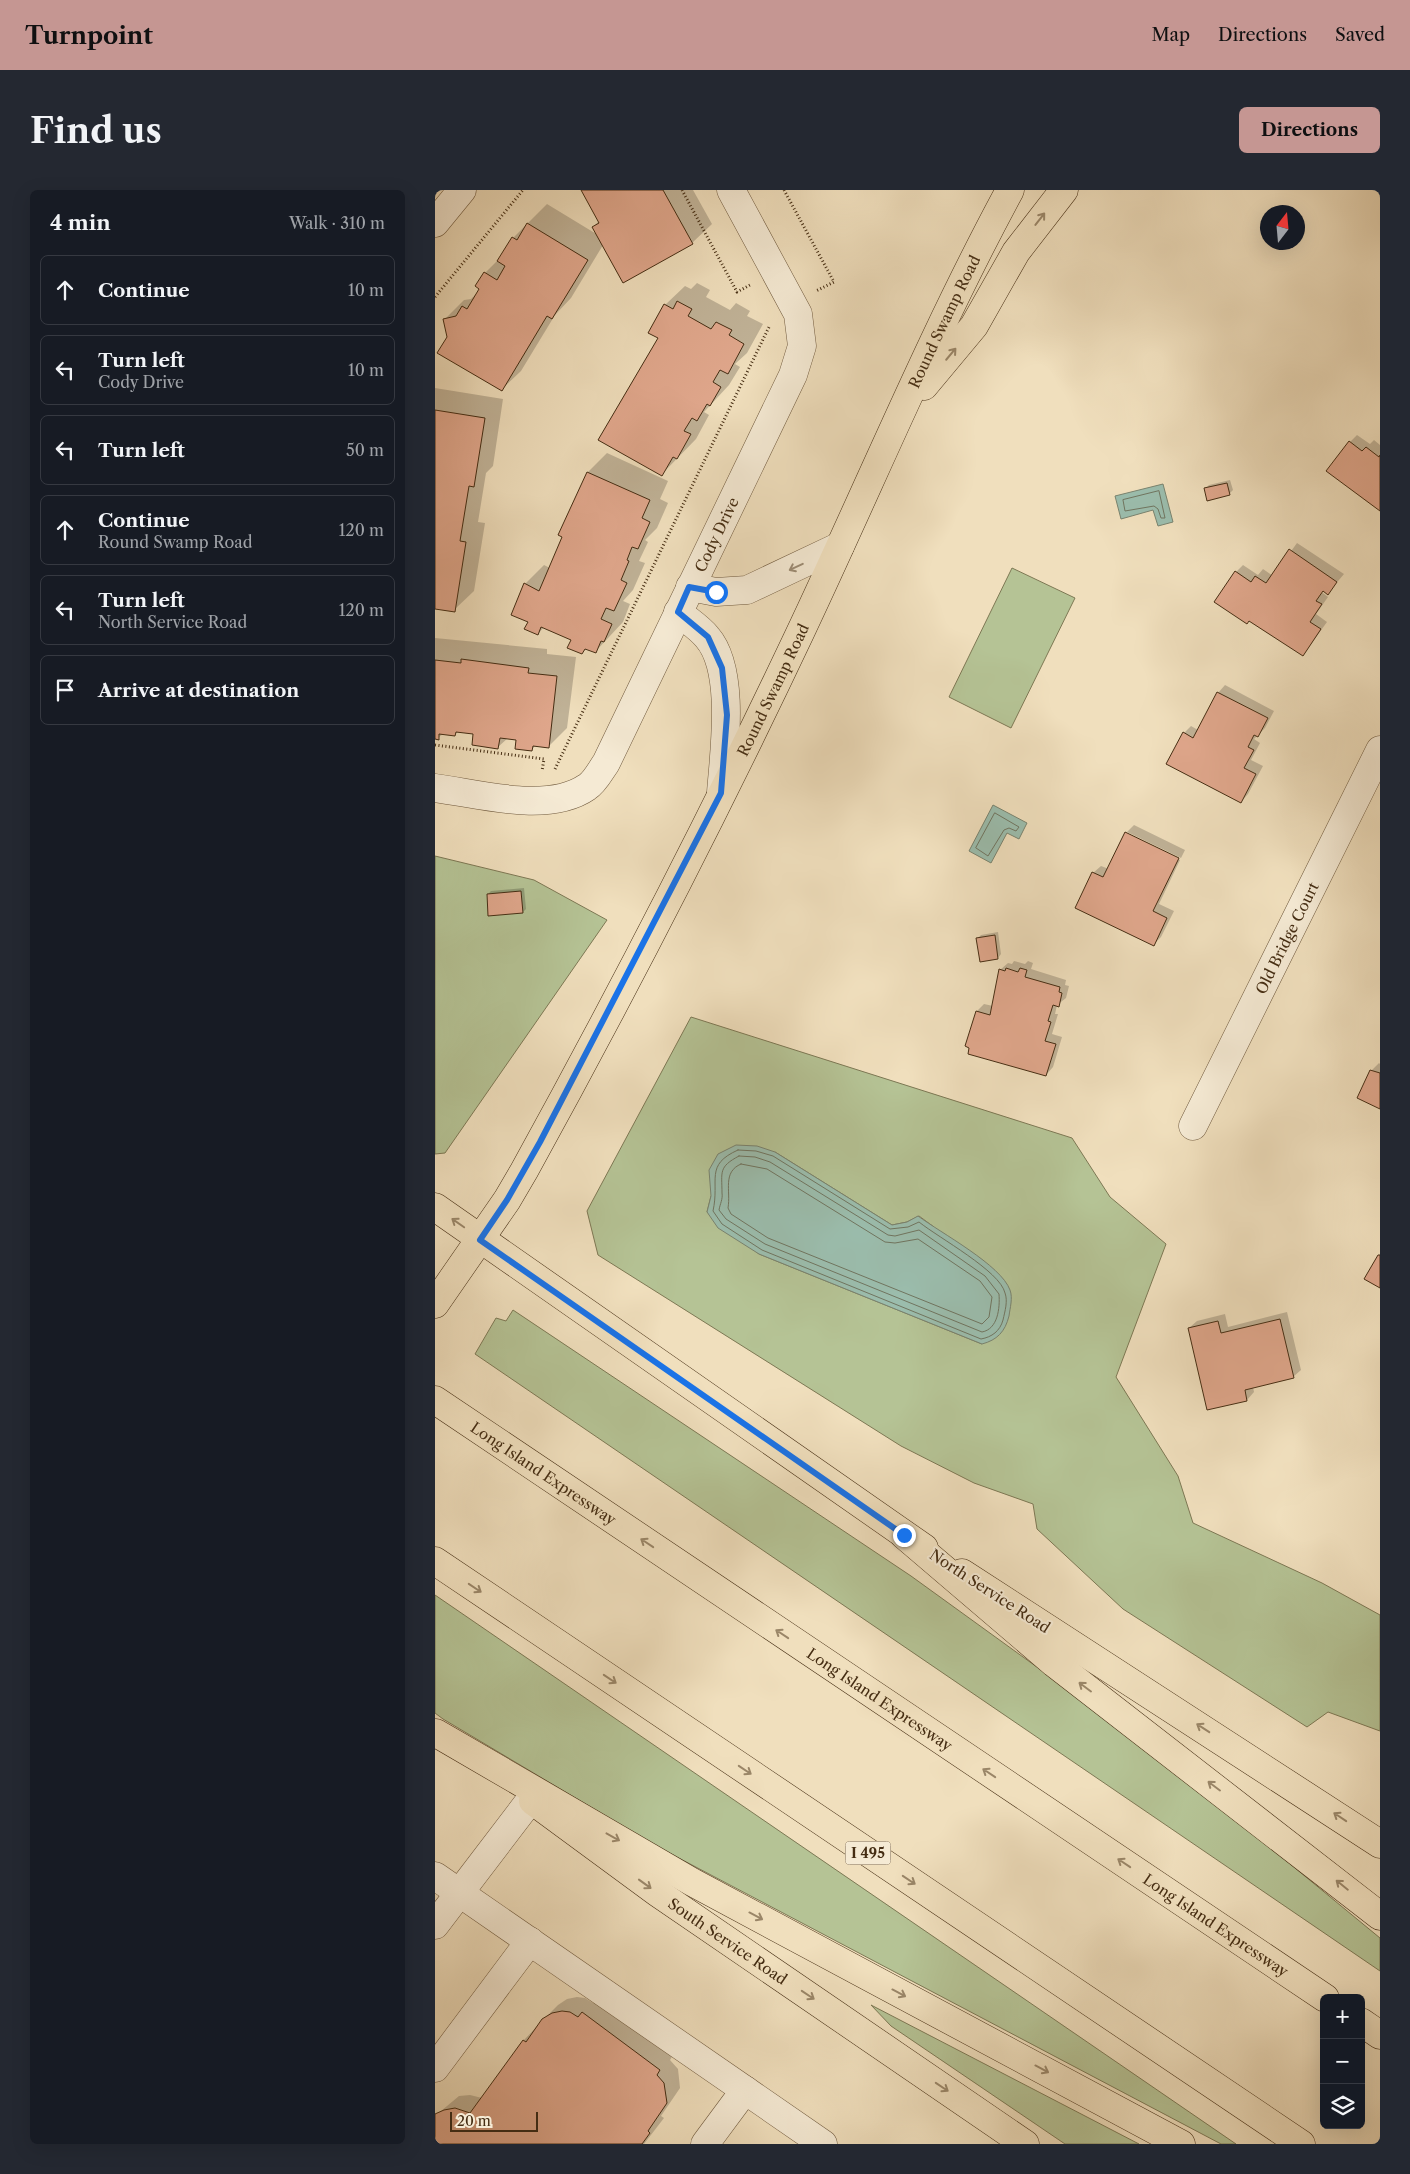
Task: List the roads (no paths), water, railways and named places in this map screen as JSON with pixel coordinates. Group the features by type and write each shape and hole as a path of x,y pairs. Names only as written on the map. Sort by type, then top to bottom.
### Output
{"main road":[{"name":"Round Swamp Road","path":"435,1304 507,1200 540,1142 721,793 841,546 897,418 1010,190"},
{"path":"897,418 974,326 1016,252 1064,190"},
{"name":"North Service Road","path":"435,1207 904,1535 1380,1844"},
{"name":"Long Island Expressway","path":"435,1400 1320,1995"},
{"path":"904,1535 1054,1663 1380,1916"},
{"name":"I 495","path":"435,1561 1301,2144"},
{"path":"435,1733 692,1882 1181,2144"},
{"name":"South Service Road","path":"435,1733 531,1799 658,1893 1025,2144"},
{"path":"1365,2025 1380,2035"}],"street":[{"path":"435,224 462,190"},
{"name":"Cody Drive","path":"435,788 522,800 551,801 571,796 589,786 606,763 689,587 793,375 802,346 798,314 731,190"},
{"path":"689,587 716,592 747,590 841,546"},
{"path":"678,612 708,637 722,668 727,715 721,793"},
{"name":"Old Bridge Court","path":"1193,1126 1380,750"},
{"path":"435,1925 531,1799"},
{"path":"435,1876 745,2090 818,2143"},
{"path":"435,2068 529,1941"},
{"path":"705,2144 745,2090"}],"water":[{"path":"1163,484 1173,522 1158,526 1153,510 1121,519 1115,496"},
{"path":"993,805 1027,823 1019,839 1007,833 991,863 969,851"},
{"path":"736,1145 757,1146 775,1152 892,1225 907,1222 918,1216 969,1250 995,1270 1010,1290 1009,1316 1003,1331 996,1338 982,1344 759,1254 718,1228 707,1212 711,1196 709,1170 718,1154"}]}
